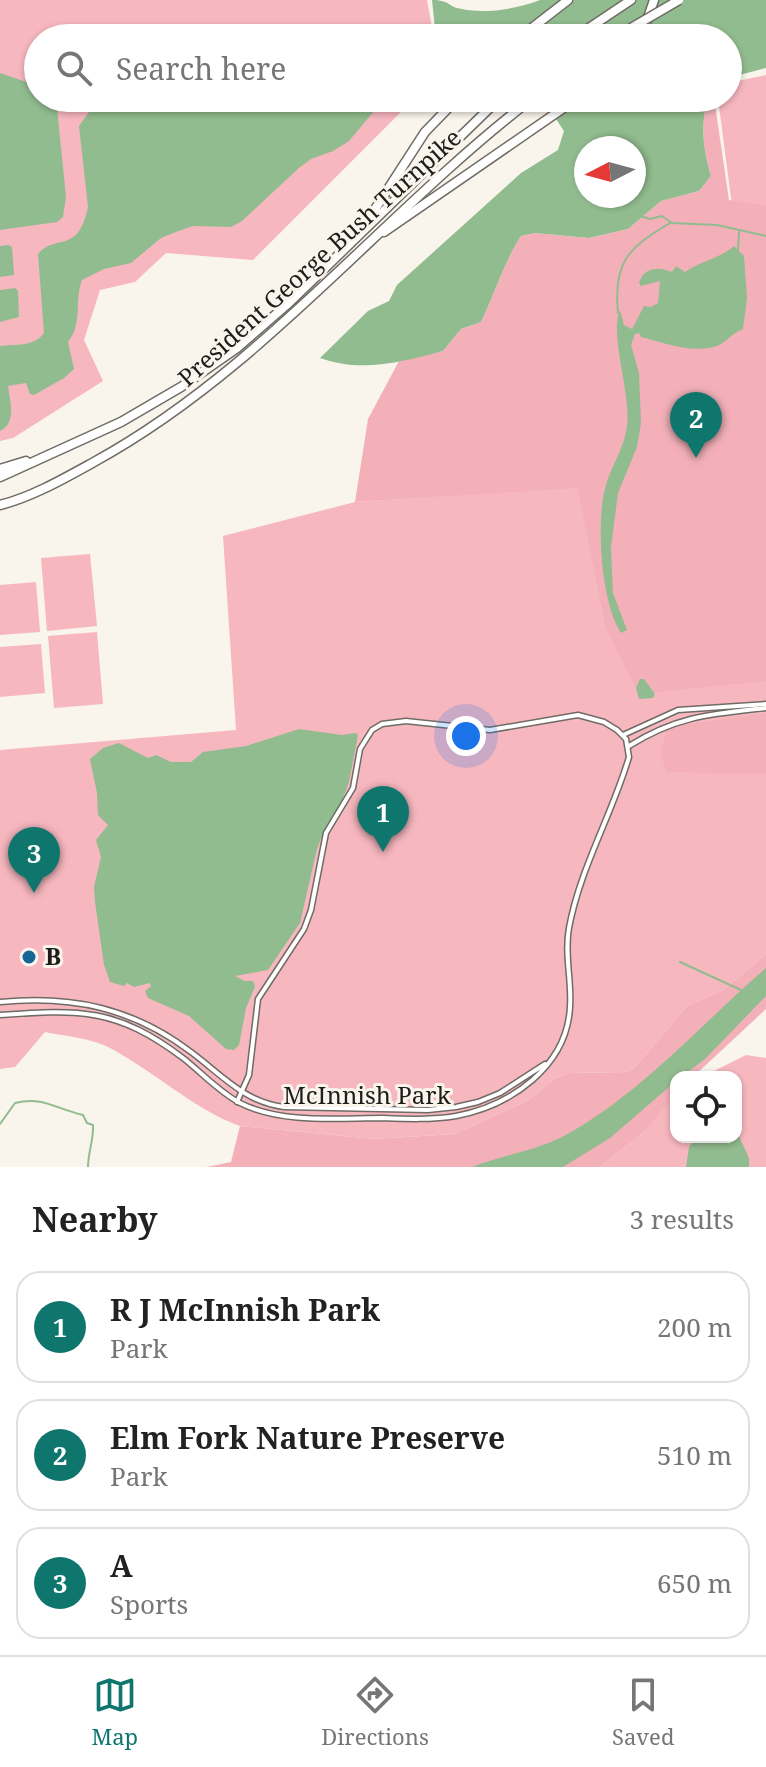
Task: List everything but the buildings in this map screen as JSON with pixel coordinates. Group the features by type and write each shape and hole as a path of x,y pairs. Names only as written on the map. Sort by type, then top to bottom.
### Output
{"highway":[{"path":"537,24 568,0"},
{"path":"595,24 631,0"},
{"path":"646,24 654,0"},
{"path":"638,24 679,0"},
{"path":"352,240 378,207 425,132 444,112"},
{"name":"President George Bush Turnpike","path":"0,477 121,422 209,369 264,326 485,112"},
{"name":"President George Bush Turnpike","path":"3,505 69,476 167,418 247,355 450,165 515,112"},
{"path":"358,250 559,112"},
{"path":"0,469 58,452"}],"street":[{"path":"623,735 678,710 766,706"},
{"path":"237,1102 249,1075 258,999 304,929 311,910 326,833 353,788 360,749 372,730 382,724 406,721 490,730 578,715 604,722 623,735 629,746 658,729 686,718 766,706"},
{"name":"McInnish Park","path":"0,1015 56,1010 96,1014 115,1020 161,1041 237,1102 278,1115 404,1119 457,1115 497,1103 531,1082 553,1058 564,1031 570,1007 566,948 575,902 626,766 629,746"},
{"name":"McInnish Park","path":"0,1002 71,1002 131,1016 173,1039 241,1094 266,1105 284,1107 437,1110 478,1102 500,1093 553,1058"}],"shaded area":[{"path":"0,0 427,0 431,24 24,24 24,112 401,112 253,260 166,253 135,282 100,290 84,340 103,381 13,438 0,441"},
{"path":"432,0 443,1 457,8 491,11 540,0 766,0 766,68 742,74 742,24 435,24"},
{"path":"0,73 24,81 24,112 57,112 66,197 63,217 57,222 0,230"},
{"path":"766,75 766,209 732,206 720,112 742,112 742,80"},
{"path":"89,112 373,112 349,141 300,167 242,221 231,227 193,226 176,232 161,238 131,263 104,269 82,280 77,320 68,342 74,369 34,395 30,394 26,383 8,386 11,417 0,431 0,346 30,343 44,333 38,254 73,237 84,222 88,207 79,126"},
{"path":"551,112 705,112 704,137 711,176 699,191 661,201 628,229 589,238 535,233 521,236 481,322 461,329 443,351 397,362 366,365 320,358 368,311 389,301 397,285 521,173 558,150 564,131"},
{"path":"705,112 716,112 729,200 766,206 766,681 656,692 635,687 605,628 577,488 355,502 368,419 399,361 443,351 461,329 481,322 521,236 535,233 589,238 628,229 661,201 699,191 711,176 706,156"},
{"path":"0,246 12,247 14,275 0,277"},
{"path":"734,246 744,256 747,298 743,329 721,344 707,348 678,347 641,337 639,333 635,334 631,345 639,373 641,423 637,447 618,493 611,547 613,593 627,630 621,633 609,603 601,542 605,489 627,425 617,334 620,310 624,325 632,329 644,306 651,307 658,303 660,281 641,286 639,283 645,273 658,269 672,272 676,266 685,272"},
{"path":"764,252 766,954 723,990 687,1006 636,1066 627,1072 570,1073 554,1079 527,1101 455,1134 374,1139 240,1126 190,1100 106,1046 45,1032 15,1067 0,1069 0,750 236,730 223,536 355,502 577,487 605,628 633,681"},
{"path":"15,288 18,291 19,317 0,322 0,290"},
{"path":"90,554 97,626 47,631 41,558"},
{"path":"36,582 40,632 0,635 0,585"},
{"path":"97,632 103,704 54,708 48,636"},
{"path":"41,644 45,693 0,697 0,647"},
{"path":"640,679 644,679 655,694 653,698 639,699 636,688"},
{"path":"766,713 766,774 666,772 661,755 666,731 682,725"},
{"path":"299,729 358,735 349,782 317,849 300,923 268,970 235,976 253,981 255,987 246,1008 239,1045 234,1050 226,1049 189,1016 148,998 145,991 151,986 150,983 134,987 127,983 124,986 110,982 104,965 94,887 101,857 96,840 108,825 98,815 90,759 103,748 119,743 148,758 156,755 171,762 191,762 203,752 246,746"},
{"path":"766,954 766,1009 699,1071 670,1071 670,1101 645,1131 600,1167 207,1167 231,1162 240,1126 374,1139 455,1134 527,1101 554,1079 570,1073 627,1072 636,1066 687,1006 723,990"},
{"path":"766,968 766,996 705,1059 689,1071 670,1071 670,1086 610,1138 563,1167 472,1167 564,1136 619,1100"},
{"path":"746,1055 766,1058 766,1167 600,1167 645,1131 670,1100 670,1143 742,1143 742,1071 714,1071"},
{"path":"692,1143 742,1143 749,1158 749,1167 686,1167"}],"waterway":[{"path":"640,216 650,219 662,216 672,223 717,225 766,236"},
{"path":"618,313 618,281 626,258 643,240 670,223"},
{"path":"738,250 739,232"},
{"path":"680,962 741,990"},
{"path":"0,1124 15,1103 25,1101 42,1102 83,1115 87,1123 93,1125 88,1167"}],"place":[{"name":"Elm Fork Nature Preserve","path":"696,458"},
{"name":"R J McInnish Park","path":"383,852"},
{"name":"A","path":"34,893"},
{"name":"B","path":"29,957"}]}
